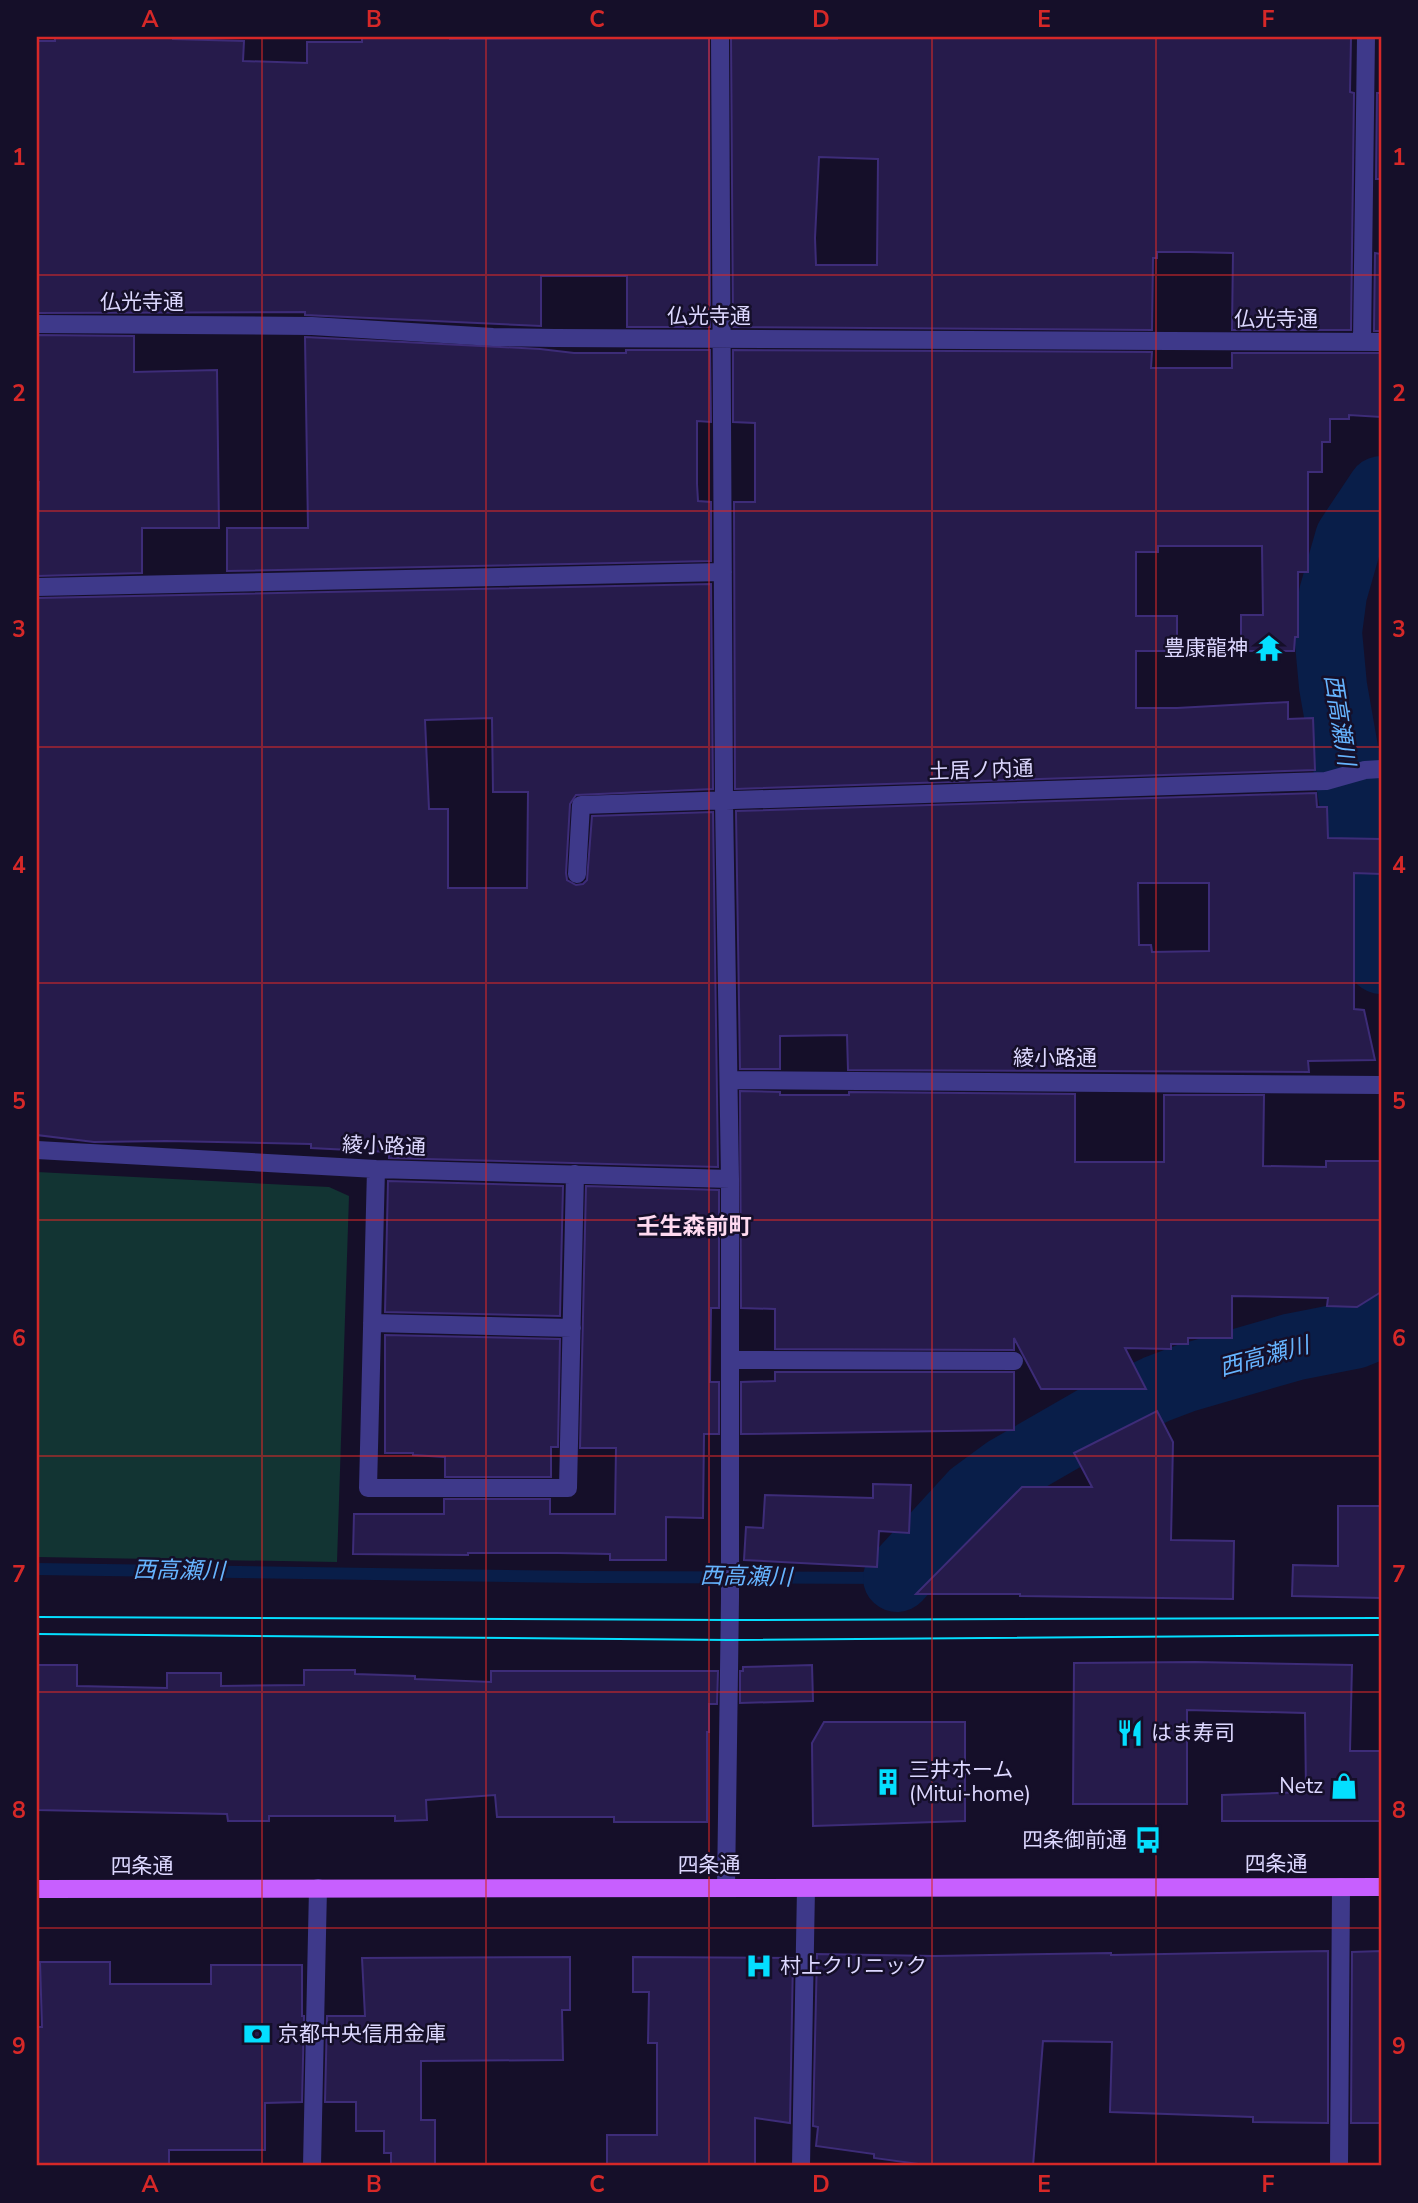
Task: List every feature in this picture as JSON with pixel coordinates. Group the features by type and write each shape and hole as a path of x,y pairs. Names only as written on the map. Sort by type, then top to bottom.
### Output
{"main road":[{"name":"四条通","path":"37,1889 1381,1887"}],"street":[{"path":"720,37 724,801 730,1179 730,1594 726,1888"},
{"path":"1362,342 1366,37"},
{"name":"仏光寺通","path":"37,324 312,326 493,337 1381,342"},
{"path":"37,586 723,572"},
{"name":"土居ノ内通","path":"577,874 581,806 1326,781 1361,771 1381,769"},
{"name":"綾小路通","path":"729,1080 1381,1085"},
{"name":"綾小路通","path":"37,1150 376,1169 730,1179"},
{"path":"376,1169 368,1488 568,1488 575,1174"},
{"path":"372,1323 572,1328"},
{"path":"730,1360 1014,1361"},
{"path":"1339,2166 1341,1887"},
{"path":"312,2166 318,1888"},
{"path":"801,2166 806,1888"}],"green space":[{"path":"37,1172 329,1187 349,1196 337,1562 37,1557"}],"building":[{"path":"55,37 173,37 244,41 243,61 307,63 307,42 362,42 362,37 709,37 710,327 627,327 627,276 541,276 541,326 305,315 305,312 37,313 37,41 55,41"},
{"path":"731,37 1351,37 1350,92 1354,93 1351,330 1232,330 1233,253 1190,252 1157,252 1157,258 1153,258 1152,330 733,327","holes":["819,157 878,159 877,265 816,265"]},
{"path":"1377,93 1381,93 1381,179 1376,179"},
{"path":"1375,253 1381,254 1381,331 1374,331"},
{"path":"37,335 134,336 134,372 217,370 219,528 142,528 142,573 37,576"},
{"path":"305,337 574,353 710,350 711,422 697,421 697,484 698,501 711,502 711,561 227,571 227,528 308,528"},
{"path":"733,350 1152,352 1151,368 1232,368 1232,353 1381,353 1381,417 1349,415 1349,419 1330,419 1330,442 1322,442 1322,472 1308,472 1308,572 1298,572 1298,637 1295,637 1294,651 1241,651 1241,615 1263,615 1262,546 1158,546 1158,552 1136,552 1136,616 1177,616 1177,651 1136,651 1136,708 1288,702 1288,719 1313,718 1315,770 735,789 734,502 755,502 755,423 733,422"},
{"path":"711,584 713,789 576,795 570,804 566,873 567,880 576,885 587,880 592,816 713,812 718,1167 389,1158 389,1152 311,1148 311,1144 94,1142 37,1135 37,598","holes":["492,718 493,792 528,792 527,888 448,888 448,809 429,809 425,720"]},
{"path":"1316,793 1317,807 1327,807 1328,838 1381,839 1381,874 1354,873 1354,1009 1364,1010 1375,1060 1308,1061 1309,1072 848,1070 847,1035 780,1036 780,1069 740,1069 736,811","holes":["1138,883 1209,883 1209,951 1152,952 1151,945 1139,945"]},
{"path":"740,1091 780,1092 780,1095 849,1095 849,1092 1075,1094 1075,1162 1164,1162 1164,1095 1264,1095 1263,1166 1326,1167 1326,1161 1381,1161 1381,1292 1357,1307 1327,1306 1328,1298 1232,1296 1232,1338 1188,1338 1188,1344 1171,1344 1171,1349 1125,1348 1146,1389 1041,1389 1014,1338 1014,1350 775,1349 775,1309 741,1308"},
{"path":"388,1181 563,1186 560,1316 385,1312"},
{"path":"586,1186 719,1190 719,1308 711,1308 710,1382 719,1382 719,1434 704,1434 703,1518 666,1517 666,1560 610,1560 610,1554 558,1553 353,1554 354,1514 444,1514 444,1499 550,1499 550,1514 615,1514 616,1448 580,1448"},
{"path":"385,1335 560,1339 558,1447 551,1447 551,1477 445,1477 445,1457 385,1453"},
{"path":"775,1372 1014,1372 1014,1430 741,1434 741,1382 775,1381"},
{"path":"1157,1411 1173,1442 1171,1540 1234,1541 1233,1599 916,1594 1022,1487 1092,1487 1074,1453"},
{"path":"873,1484 911,1485 909,1533 879,1531 877,1567 744,1560 746,1527 763,1528 765,1495 873,1498"},
{"path":"1338,1506 1381,1506 1381,1598 1292,1596 1293,1565 1338,1566"},
{"path":"1074,1663 1352,1665 1350,1751 1381,1751 1381,1821 1222,1821 1222,1795 1306,1792 1305,1713 1187,1710 1187,1804 1073,1804"},
{"path":"37,1665 77,1665 77,1686 167,1688 167,1673 221,1673 221,1686 304,1685 304,1670 355,1670 355,1674 491,1682 491,1671 718,1671 717,1704 709,1704 707,1822 614,1822 614,1817 497,1817 495,1795 426,1800 427,1820 395,1821 395,1816 269,1816 269,1821 228,1821 227,1814 37,1810"},
{"path":"812,1665 813,1701 740,1703 740,1671 743,1671 743,1667"},
{"name":"三井ホーム (Mitui-home)","path":"824,1722 965,1722 965,1821 813,1826 812,1743"},
{"path":"1328,1951 1328,2123 1253,2122 1253,2117 1110,2112 1112,2042 1043,2041 1033,2166 933,2166 816,2146 818,2127 813,2126 817,1954 1111,1955"},
{"path":"1381,1951 1381,2123 1351,2123 1352,1952"},
{"path":"570,1957 570,2010 562,2010 563,2060 421,2061 421,2120 435,2120 435,2166 391,2166 391,2153 384,2153 384,2131 356,2131 356,2102 325,2102 327,2016 365,2016 362,1958"},
{"path":"633,1957 793,1958 790,2123 755,2118 755,2166 607,2166 607,2135 657,2135 657,2043 648,2043 649,1992 633,1992"},
{"path":"40,1962 110,1962 110,1984 211,1984 211,1965 302,1965 302,2102 265,2103 265,2150 169,2150 169,2165 37,2166 37,2027 42,2027"}],"waterway":[{"name":"西高瀬川","path":"1381,490 1349,538 1333,594 1328,632 1333,686 1381,960"},
{"name":"西高瀬川","path":"897,1578 973,1495 1007,1470 1099,1417 1186,1378 1293,1347 1354,1335 1381,1324"},
{"name":"西高瀬川","path":"37,1569 581,1577 897,1578"}],"tram line":[{"path":"37,1617 729,1620 1381,1618"},
{"path":"37,1634 729,1640 1381,1635"}],"place":[{"name":"豊康龍神","path":"1269,648"},
{"name":"はま寿司","path":"1130,1733"},
{"name":"三井ホーム (Mitui-home)","path":"888,1782"},
{"name":"Netz","path":"1344,1786"},
{"name":"四条御前通","path":"1148,1840"},
{"name":"村上クリニック","path":"759,1966"},
{"name":"京都中央信用金庫","path":"257,2034"}],"district":[{"name":"壬生森前町","path":"694,1226"}]}
